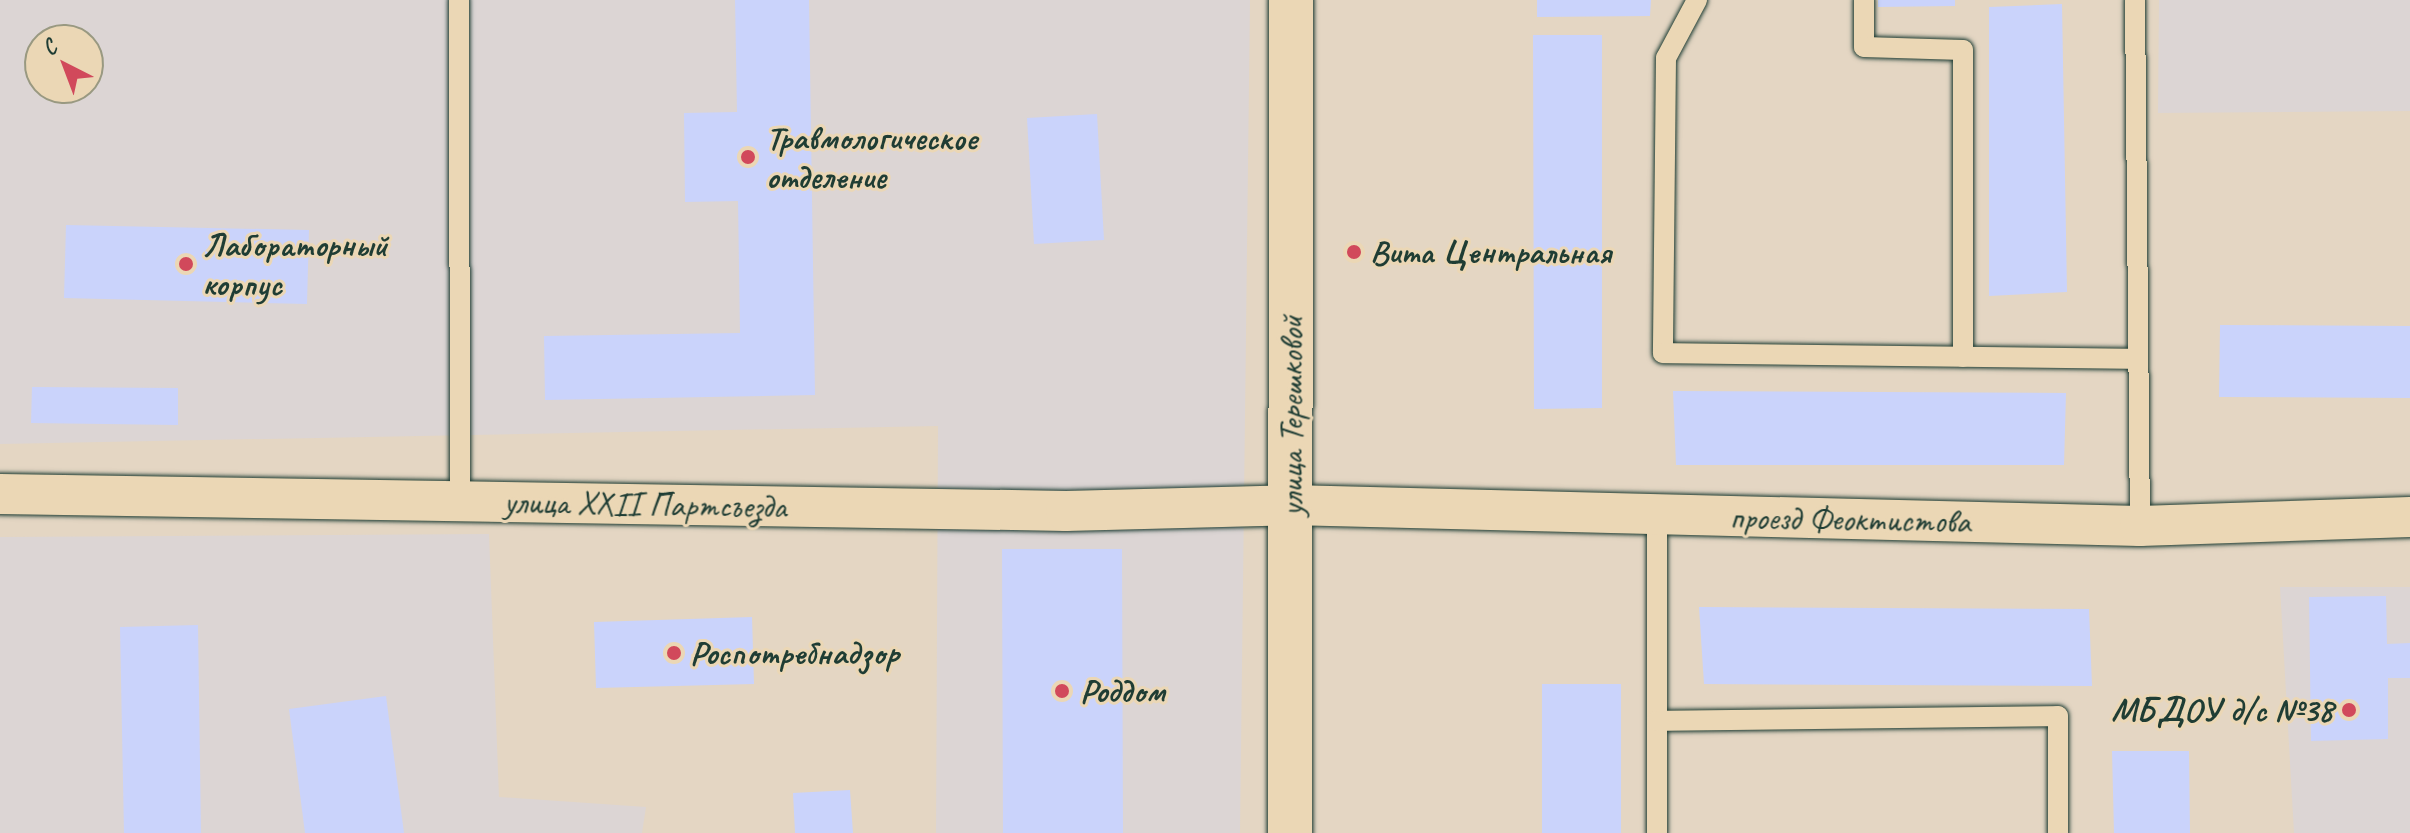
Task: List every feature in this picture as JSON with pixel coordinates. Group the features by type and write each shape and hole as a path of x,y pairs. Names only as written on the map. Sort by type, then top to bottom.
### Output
{"street":[{"name":"улица Терешковой","path":"1290,833 1291,0"},
{"name":"улица XXII Партсъезда","path":"0,494 1066,511 1290,505"},
{"name":"проезд Феоктистова","path":"1290,505 2140,526 2410,517"}],"lane":[{"path":"459,0 460,501"},
{"path":"1697,0 1666,58 1663,353 2138,359"},
{"path":"1864,0 1864,47 1963,50 1963,357"},
{"path":"2135,0 2140,526"},
{"path":"1657,514 1657,833"},
{"path":"1657,721 2058,716 2058,833"}],"shaded area":[{"path":"0,0 1250,0 1240,833 936,833 938,426 0,444"},
{"path":"2159,0 2410,0 2410,111 2158,113"},
{"path":"489,534 499,797 646,807 642,833 0,833 0,537"},
{"name":"МБДОУ д/с №38","path":"2280,587 2410,587 2410,833 2294,833"}],"building":[{"name":"Травмологическое отделение","path":"735,0 809,0 815,395 545,400 544,336 740,333 738,201 685,202 684,113 737,112"},
{"path":"1537,0 1651,0 1650,16 1537,17"},
{"path":"1878,0 1955,0 1955,6 1878,7"},
{"path":"2062,4 2067,292 1989,296 1989,7"},
{"path":"1533,35 1602,35 1602,408 1534,409"},
{"path":"1097,114 1104,240 1034,244 1027,118"},
{"name":"Лабораторный корпус","path":"66,225 309,230 307,304 64,298"},
{"path":"2220,325 2410,326 2410,398 2219,397"},
{"path":"32,387 178,388 178,425 31,423"},
{"path":"1673,391 2066,393 2064,465 1676,465"},
{"name":"Роддом","path":"1002,549 1122,549 1123,833 1003,833"},
{"path":"2386,596 2387,644 2410,643 2410,678 2388,678 2388,739 2311,741 2309,597"},
{"path":"1699,607 2089,609 2092,686 1704,684"},
{"name":"Роспотребнадзор","path":"752,617 754,684 596,688 594,622"},
{"path":"198,625 201,833 124,833 120,627"},
{"path":"1542,684 1621,684 1621,833 1542,833"},
{"path":"386,696 404,833 305,833 289,709"},
{"path":"2112,751 2189,751 2190,833 2114,833"},
{"path":"850,790 853,833 795,833 793,793"}],"place":[{"name":"Травмологическое отделение","path":"748,157"},
{"name":"Вита Центральная","path":"1354,252"},
{"name":"Лабораторный корпус","path":"186,264"},
{"name":"Роспотребнадзор","path":"674,653"},
{"name":"Роддом","path":"1062,691"},
{"name":"МБДОУ д/с №38","path":"2349,710"}]}
